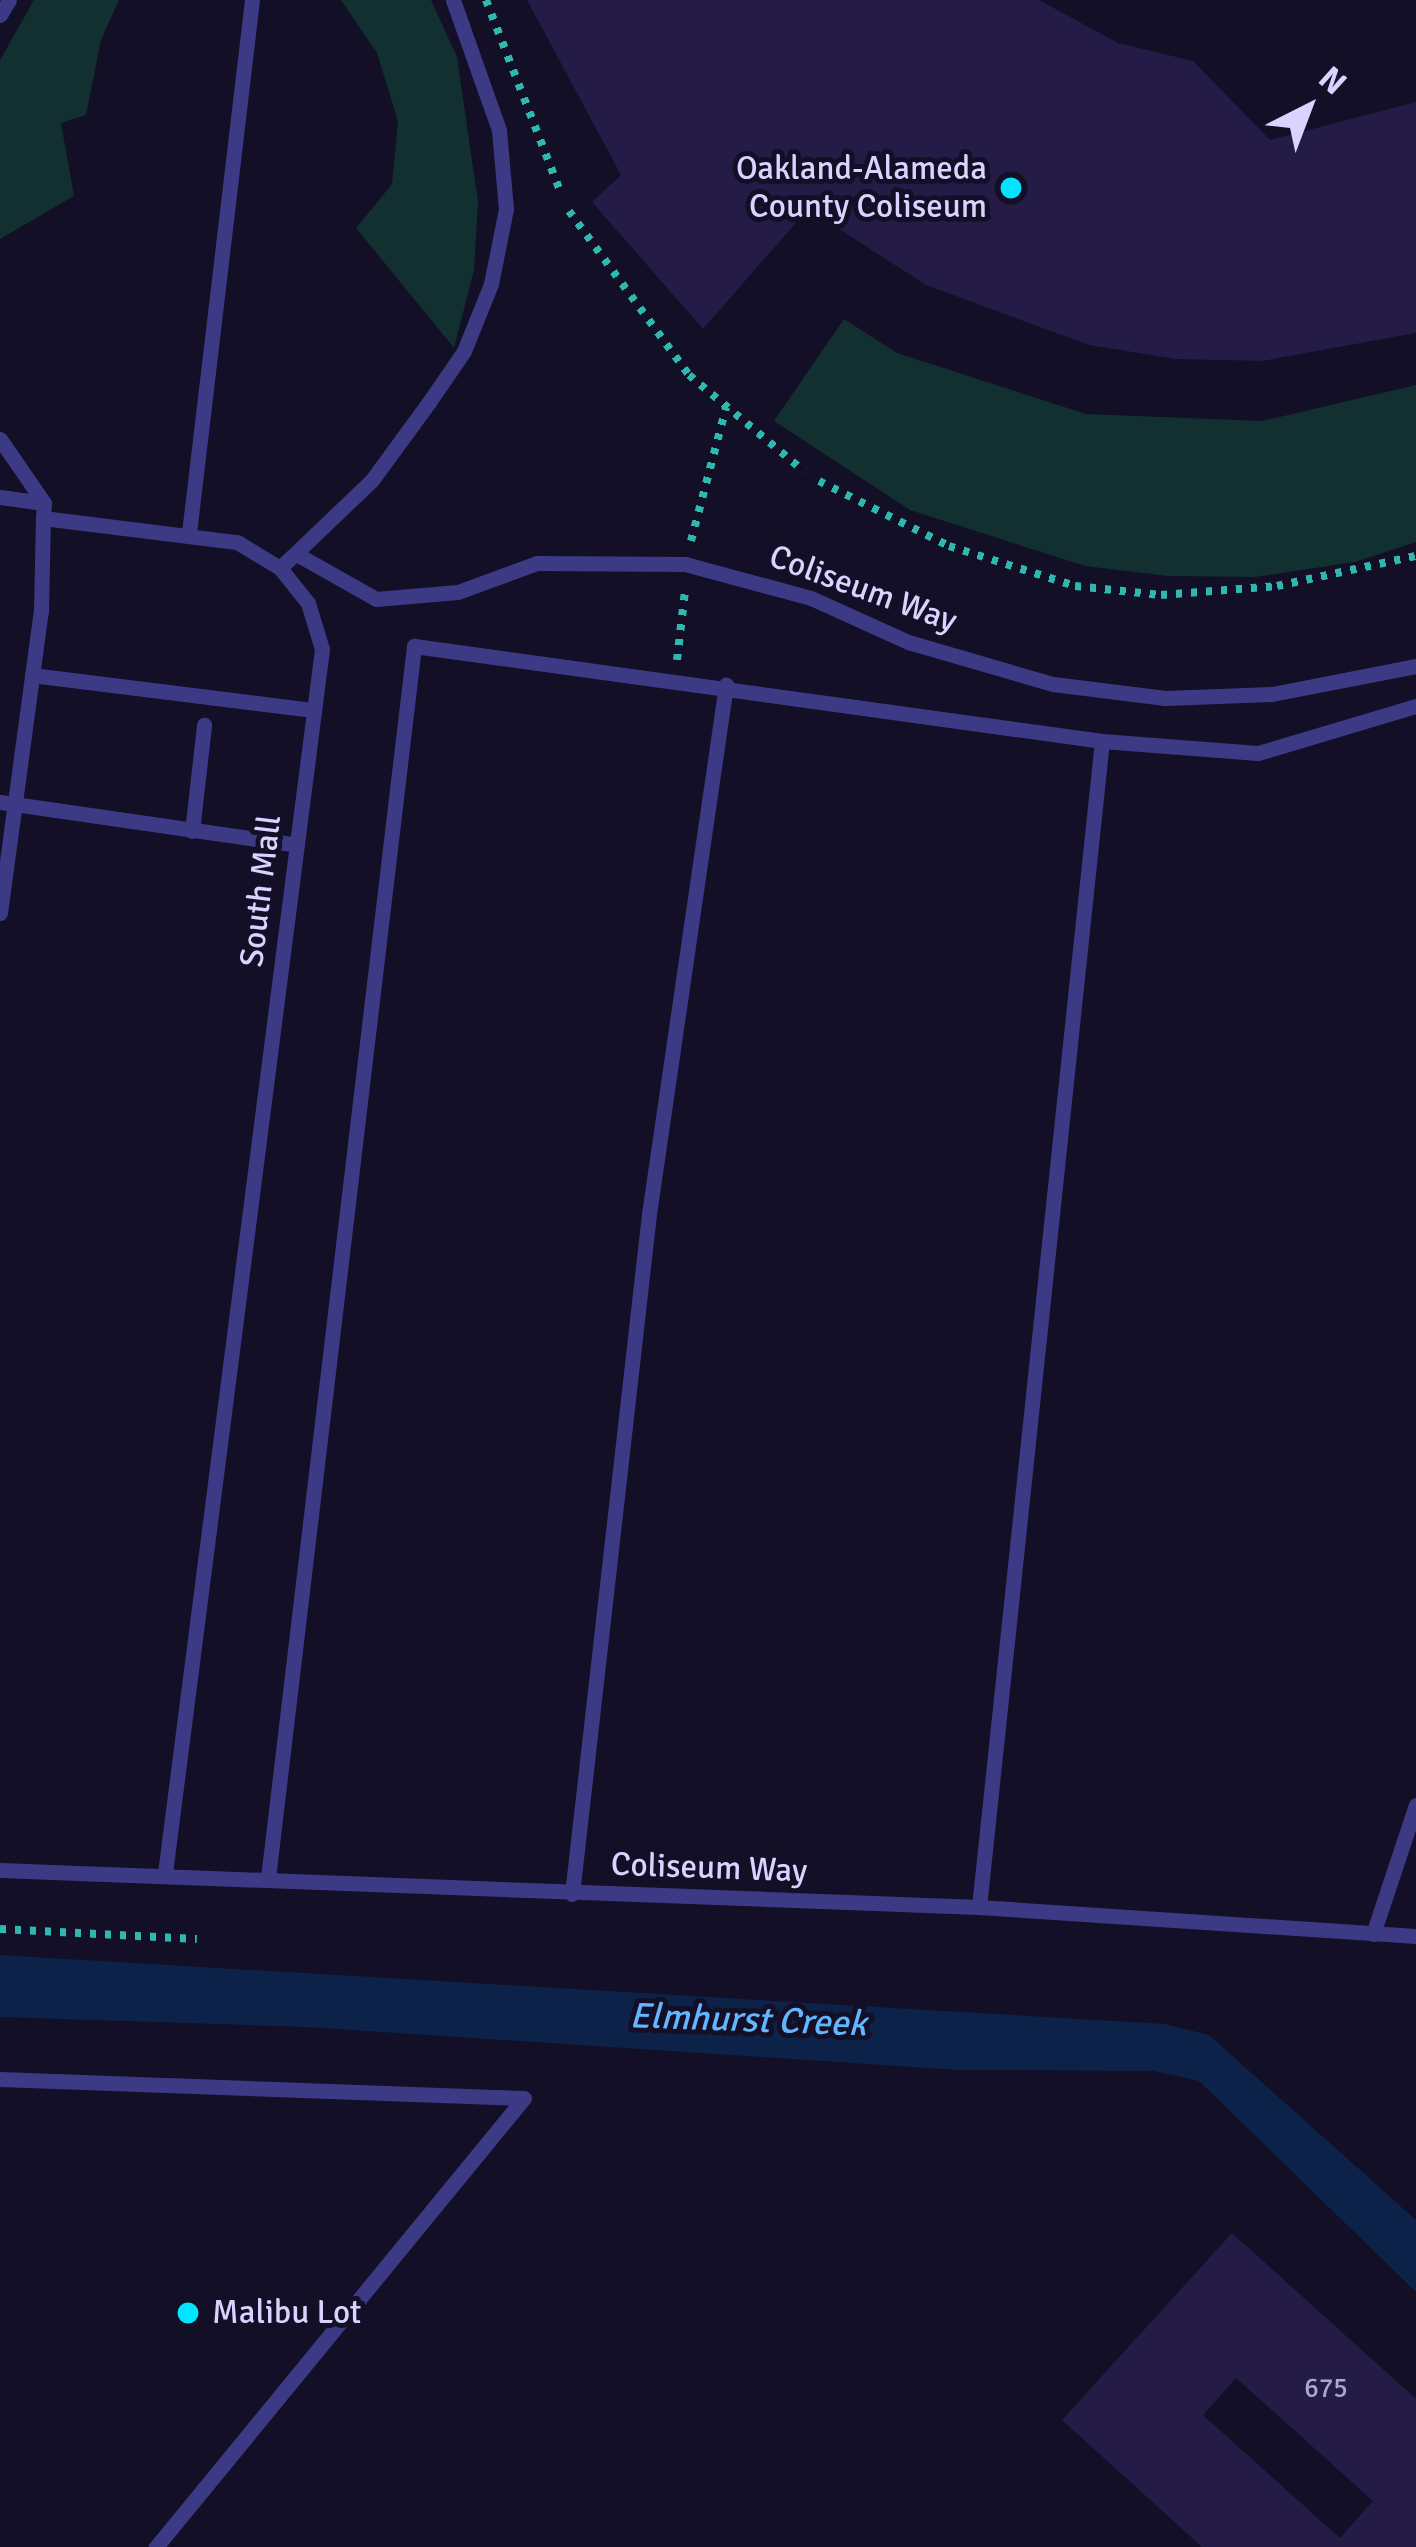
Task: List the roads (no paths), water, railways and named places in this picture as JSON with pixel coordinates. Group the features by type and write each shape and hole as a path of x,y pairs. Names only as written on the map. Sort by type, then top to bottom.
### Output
{"lane":[{"path":"0,15 9,0"},
{"path":"189,532 252,0"},
{"path":"280,568 300,556 429,402 464,350 491,284 506,208 500,130 452,0"},
{"path":"0,439 44,510 32,675 7,803 0,913"},
{"name":"South Mall","path":"0,497 140,534 189,532 236,542 280,568 308,603 322,649 166,1874"},
{"name":"Coliseum Way","path":"300,556 376,599 458,592 537,562 686,564 776,587 908,642 1053,683 1165,698 1272,694 1416,666"},
{"path":"268,1878 414,646 726,685 1102,741 1258,753 1416,706"},
{"path":"32,675 314,710"},
{"path":"572,1894 649,1214 726,685"},
{"path":"192,831 204,725"},
{"path":"979,1907 1102,741"},
{"path":"7,803 297,845"},
{"path":"1373,1934 1416,1805"},
{"name":"Coliseum Way","path":"0,1870 979,1907 1416,1936"},
{"path":"0,2079 524,2098 156,2547"}],"water":[{"name":"Elmhurst Creek","path":"0,1955 1165,2024 1209,2035 1416,2220 1416,2292 1199,2081 1154,2071 957,2070 306,2027 0,2017"}],"place":[{"name":"Oakland-Alameda County Coliseum","path":"1011,188"},
{"name":"Malibu Lot","path":"188,2313"}]}
